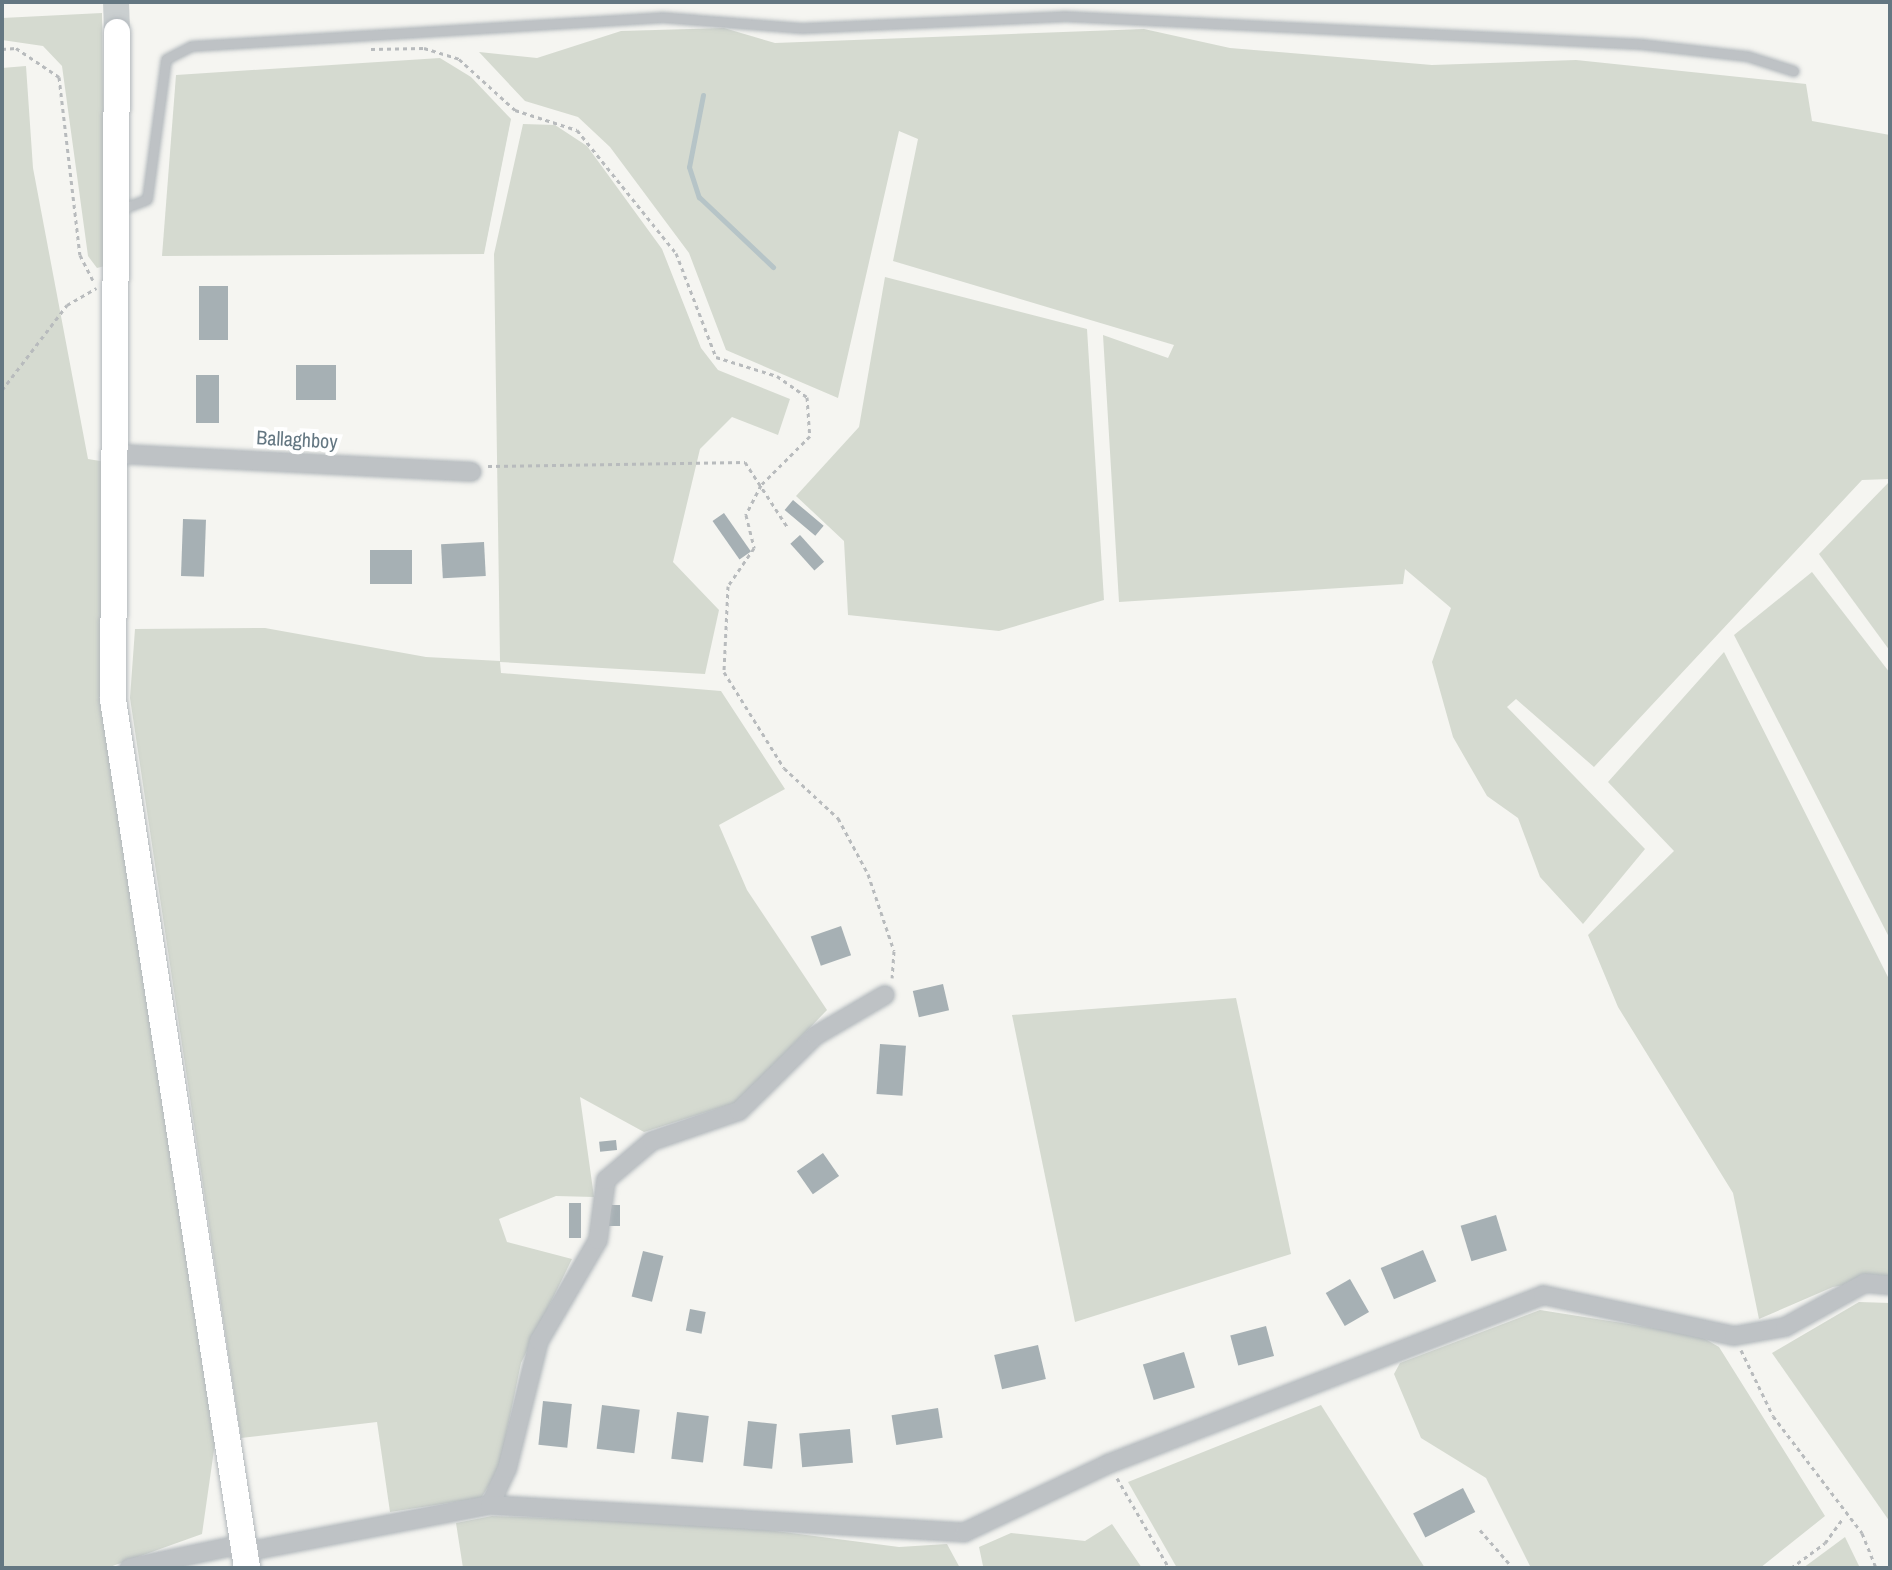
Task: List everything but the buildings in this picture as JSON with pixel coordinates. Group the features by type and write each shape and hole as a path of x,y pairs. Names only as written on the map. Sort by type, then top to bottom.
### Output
{"main road":[{"path":"117,32 119,210 108,285 119,454 113,700 245,1555"}],"street":[{"name":"Ballaghboy","path":"119,454 472,472"},
{"path":"490,1505 507,1469 539,1341 598,1240 606,1180 652,1141 739,1111 815,1036 885,995"},
{"path":"129,1568 245,1555 490,1505 965,1532 1108,1464 1543,1295 1734,1336 1785,1327 1865,1283 1890,1285"}],"lane":[{"path":"119,210 147,199 166,59 191,46 661,17 802,28 1063,16 1641,44 1747,56 1794,71"}],"path":[{"path":"342,37 370,49 424,48 459,59 515,110 577,130 676,253 716,357 777,376 807,397 810,436 761,485 746,515 754,548 728,586 724,672 784,768 838,818 868,874 894,951 885,995"},
{"path":"2,49 16,48 59,77 80,255 108,285 67,305 2,390"},
{"path":"472,472 497,462 745,462 788,528"},
{"path":"1734,1336 1773,1416 1844,1517 1862,1533 1876,1568"},
{"path":"1108,1464 1169,1568"},
{"path":"1791,1568 1825,1543 1844,1517"},
{"path":"1480,1530 1513,1568"}],"shaded area":[{"path":"102,13 105,266 97,268 88,256 62,66 43,46 2,40 2,18"},
{"path":"724,28 775,43 1144,29 1230,48 1432,65 1576,60 1806,84 1812,121 1890,135 1890,479 1862,480 1594,767 1516,699 1507,707 1645,849 1583,924 1540,877 1518,818 1487,796 1453,737 1432,662 1451,608 1405,569 1403,584 1119,602 1103,335 1168,358 1174,345 893,261 918,139 899,131 838,398 726,350 689,253 610,147 578,117 525,101 479,52 537,58 621,31"},
{"path":"440,58 471,77 511,119 484,254 162,256 176,75"},
{"path":"26,66 33,168 88,459 106,462 106,552 215,1443 202,1534 107,1568 2,1568 2,68"},
{"path":"523,124 555,125 587,146 662,249 701,348 718,370 790,399 778,435 732,417 700,449 673,562 719,610 705,674 500,662 501,673 721,691 785,789 719,825 747,890 827,1010 738,1102 644,1132 580,1097 594,1197 556,1196 499,1219 507,1242 572,1259 521,1363 499,1470 481,1498 390,1512 377,1422 241,1438 130,698 135,629 265,628 426,657 500,661 494,254"},
{"path":"885,277 1087,329 1104,600 999,631 848,615 844,541 796,496 859,427"},
{"path":"1890,481 1890,651 1819,554"},
{"path":"1812,572 1890,673 1890,939 1734,635"},
{"path":"1724,652 1890,981 1890,1277 1833,1287 1759,1319 1733,1193 1618,1007 1588,935 1674,851 1608,782"},
{"path":"1236,998 1291,1254 1075,1322 1012,1015"},
{"path":"1859,1302 1890,1303 1890,1522 1772,1353"},
{"path":"1540,1310 1698,1335 1719,1347 1825,1516 1760,1568 1531,1568 1486,1478 1421,1438 1394,1374 1400,1363"},
{"path":"1321,1405 1425,1568 1177,1568 1128,1482"},
{"path":"492,1516 721,1524 899,1547 947,1544 960,1568 463,1568 456,1523"},
{"path":"1112,1524 1142,1568 983,1566 979,1547 1011,1533 1085,1541"},
{"path":"1845,1537 1860,1568 1803,1568"}],"waterway":[{"path":"703,95 689,167 699,197 773,267"}],"tunnel":[{"path":"116,2 117,32"}]}
